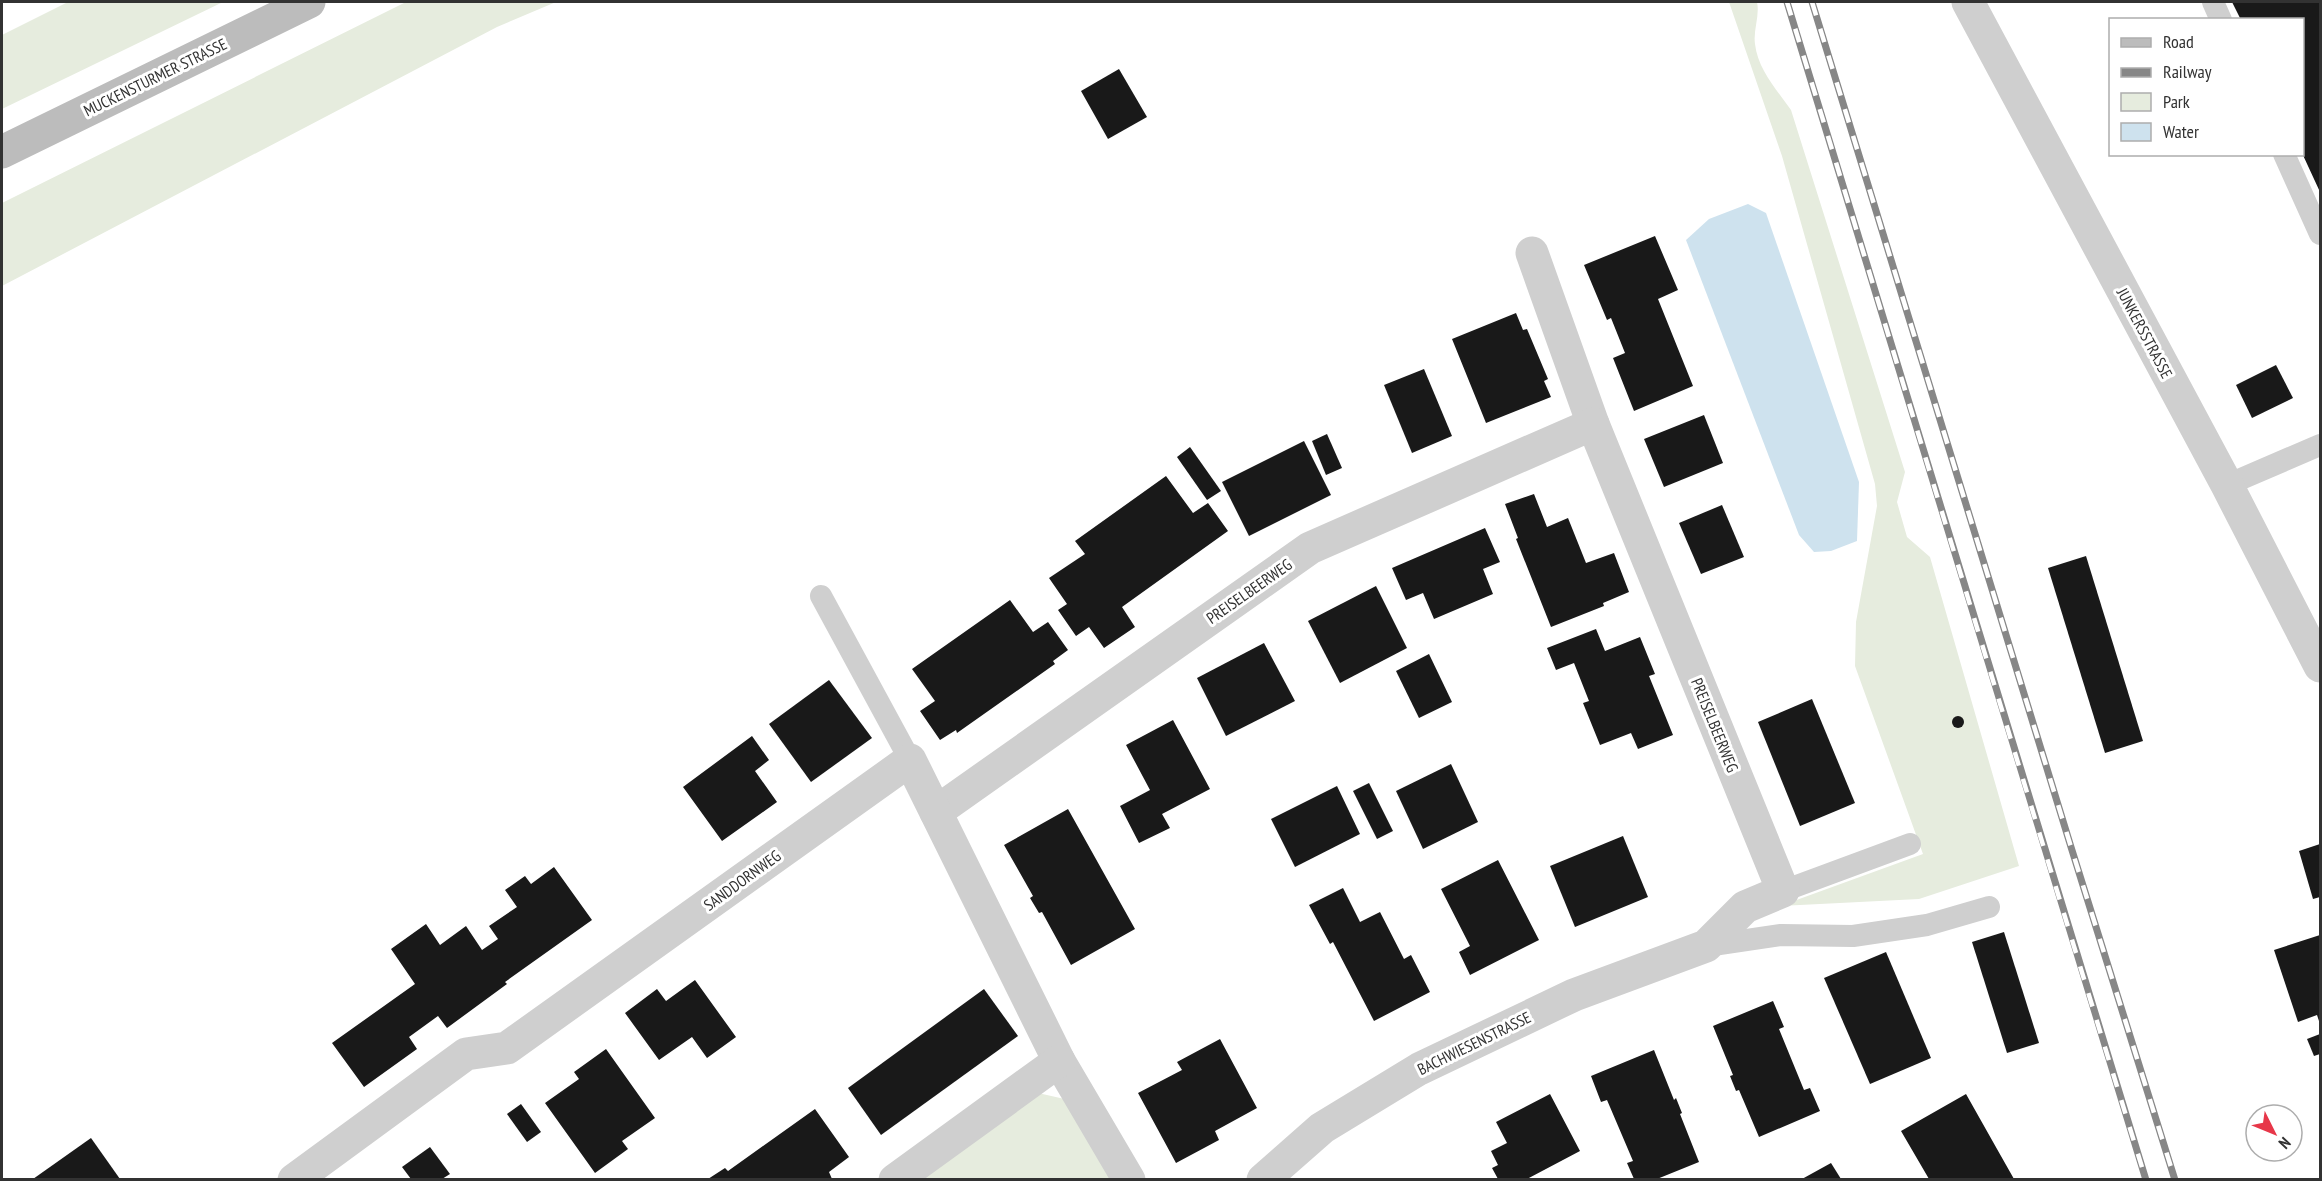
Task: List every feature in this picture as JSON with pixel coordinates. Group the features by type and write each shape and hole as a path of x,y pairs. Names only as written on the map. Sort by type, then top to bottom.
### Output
{"main road":[{"name":"MUCKENSTURMER STRASSE","path":"2,152 309,2"}],"street":[{"name":"JUNKERSSTRASSE","path":"1968,2 2227,485 2320,666"},
{"name":"PREISELBEERWEG","path":"1532,253 1593,424 1783,891"},
{"name":"PREISELBEERWEG","path":"936,812 1310,548 1593,424"},
{"path":"910,760 1059,1061 1129,1179"},
{"name":"SANDDORNWEG","path":"294,1179 466,1054 507,1048 910,760"},
{"name":"BACHWIESENSTRASSE","path":"1263,1179 1322,1128 1419,1069 1574,995 1706,946 1745,907 1783,891"},
{"path":"895,1179 1059,1061"}],"lane":[{"path":"2213,2 2220,18"},
{"path":"2285,156 2320,234"},
{"path":"2227,485 2320,445"},
{"path":"821,596 910,760"},
{"name":"BACHWIESENSTRASSE","path":"1783,891 1910,844"},
{"name":"BACHWIESENSTRASSE","path":"1706,946 1781,935 1853,936 1927,925 1989,907"}],"green space":[{"path":"68,2 223,2 2,109 2,35"},
{"path":"406,2 556,2 497,27 2,286 2,203"},
{"path":"1729,2 1757,2 1755,39 1757,53 1769,79 1791,110 1905,472 1897,502 1907,537 1930,557 2019,866 1919,899 1780,906 1923,854 1855,666 1856,622 1877,506 1875,484 1782,156"},
{"path":"1038,1093 1069,1100 1112,1180 918,1180"}],"water":[{"path":"1748,204 1766,213 1859,482 1857,541 1831,551 1814,552 1799,535 1686,240 1709,219"}],"building":[{"path":"2232,2 2320,2 2320,192 2303,156 2304,18 2240,18"},
{"path":"1119,69 1147,117 1108,139 1081,91"},
{"path":"1655,236 1678,290 1658,299 1693,386 1634,411 1613,358 1625,353 1611,318 1607,320 1584,265"},
{"path":"1516,313 1523,330 1527,329 1548,379 1544,381 1551,397 1486,423 1452,339"},
{"path":"2276,365 2293,398 2252,418 2236,385"},
{"path":"1424,369 1452,436 1412,453 1384,385"},
{"path":"1704,415 1723,463 1664,487 1644,439"},
{"path":"1327,434 1342,468 1326,475 1312,441"},
{"path":"1304,441 1331,495 1249,536 1222,482"},
{"path":"1190,447 1221,491 1207,500 1177,457"},
{"path":"1166,476 1193,513 1208,503 1228,531 1122,607 1135,627 1104,648 1089,627 1076,636 1058,610 1067,604 1049,578 1085,554 1075,541"},
{"path":"1534,494 1547,527 1568,518 1586,563 1614,553 1629,592 1603,603 1604,606 1551,627 1516,539 1518,538 1505,504"},
{"path":"1722,505 1744,557 1701,574 1679,523"},
{"path":"1485,528 1500,562 1483,569 1493,594 1434,619 1423,593 1406,600 1392,568"},
{"path":"2086,556 2143,741 2105,753 2048,568"},
{"path":"1376,586 1407,648 1340,683 1308,621"},
{"path":"1010,600 1033,632 1048,622 1068,650 1053,661 1055,664 957,733 956,730 940,740 920,711 935,701 912,669"},
{"path":"1596,629 1605,651 1640,637 1655,674 1649,676 1673,735 1638,749 1631,733 1600,745 1583,703 1589,701 1574,663 1556,670 1547,648"},
{"path":"1264,643 1295,701 1226,736 1197,678"},
{"path":"1429,654 1452,702 1419,718 1396,671"},
{"path":"829,680 872,738 811,782 769,724"},
{"path":"1812,699 1855,803 1800,826 1758,722"},
{"path":"1960,716 1964,722 1960,728 1956,728 1952,720"},
{"path":"1173,720 1210,789 1162,814 1170,828 1139,843 1120,806 1150,790 1126,745"},
{"path":"752,736 769,760 755,771 777,802 722,841 683,787"},
{"path":"1451,764 1478,822 1423,849 1396,791"},
{"path":"1369,783 1393,831 1377,839 1353,791"},
{"path":"1337,786 1360,834 1295,867 1271,819"},
{"path":"1068,809 1135,929 1071,965 1042,912 1039,913 1030,898 1033,896 1004,845"},
{"path":"1623,836 1648,897 1575,927 1550,866"},
{"path":"2320,844 2320,897 2313,899 2299,851"},
{"path":"1498,860 1539,940 1470,975 1459,952 1470,946 1441,889"},
{"path":"554,867 592,920 505,982 507,984 447,1028 438,1016 409,1037 417,1049 364,1087 332,1043 415,984 391,949 426,924 440,945 466,926 482,950 498,939 489,926 517,907 505,890 525,876 531,884"},
{"path":"1343,888 1360,922 1380,912 1404,959 1411,955 1430,992 1374,1021 1333,942 1330,944 1309,905"},
{"path":"2004,932 2039,1043 2007,1053 1972,942"},
{"path":"2320,935 2320,1024 2317,1015 2298,1022 2274,950"},
{"path":"1886,952 1931,1058 1870,1084 1824,978"},
{"path":"695,980 736,1037 707,1058 692,1037 659,1060 625,1013 657,989 666,1001"},
{"path":"984,989 1018,1036 881,1135 848,1088"},
{"path":"1773,1001 1784,1027 1779,1029 1804,1090 1810,1088 1820,1111 1759,1137 1739,1090 1736,1091 1730,1076 1733,1075 1713,1026"},
{"path":"2320,1034 2320,1054 2314,1056 2307,1039"},
{"path":"1220,1039 1257,1108 1215,1131 1219,1140 1176,1163 1138,1093 1182,1070 1177,1062"},
{"path":"606,1049 655,1118 622,1141 628,1149 595,1173 545,1103 579,1079 574,1072"},
{"path":"1654,1050 1674,1100 1676,1098 1699,1162 1657,1179 1634,1179 1627,1163 1633,1161 1607,1100 1601,1102 1591,1076"},
{"path":"1550,1094 1580,1151 1527,1179 1498,1179 1492,1168 1498,1165 1491,1151 1507,1143 1496,1122"},
{"path":"1966,1094 2014,1179 1929,1179 1901,1131"},
{"path":"521,1104 541,1132 527,1142 507,1114"},
{"path":"815,1109 849,1157 829,1172 832,1179 708,1179 725,1168 728,1171"},
{"path":"91,1138 120,1179 33,1179"},
{"path":"430,1147 450,1174 442,1179 411,1179 402,1167"},
{"path":"1831,1163 1841,1179 1802,1179"}],"railway":[{"path":"1787,2 2146,1180"},
{"path":"1812,2 2175,1180"}]}
